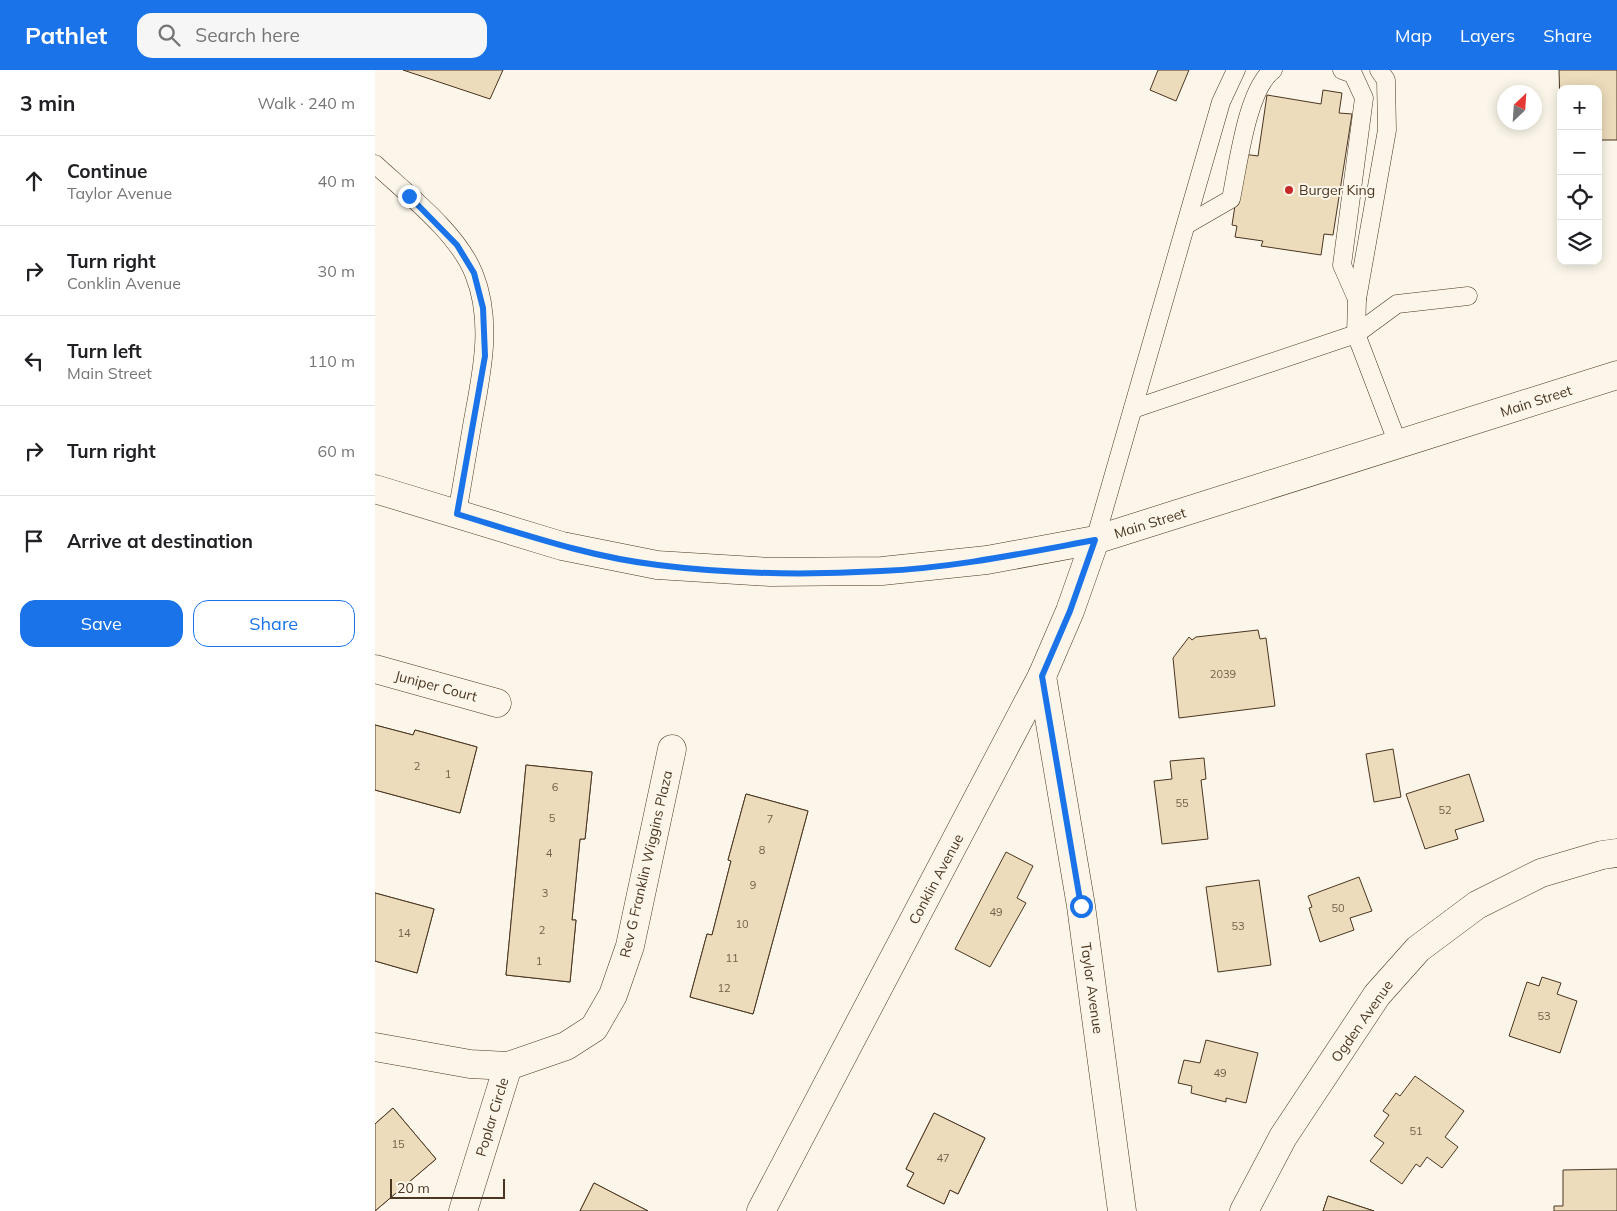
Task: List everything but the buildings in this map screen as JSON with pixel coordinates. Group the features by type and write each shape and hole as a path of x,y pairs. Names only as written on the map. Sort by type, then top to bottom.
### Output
{"street":[{"name":"Main Street","path":"375,489 562,546 657,565 770,572 882,571 987,560 1095,540 1617,375"},
{"name":"Conklin Avenue","path":"761,1211 1042,676 1070,611 1095,540"},
{"name":"Juniper Court","path":"375,670 497,703"},
{"name":"Taylor Avenue","path":"1042,676 1081,906 1123,1211"},
{"name":"Rev G Franklin Wiggins Plaza","path":"508,1066 566,1046 594,1028 613,995 630,946 671,749"},
{"name":"Ogden Avenue","path":"1244,1211 1283,1137 1377,995 1418,949 1477,905 1541,873 1602,855 1617,853"},
{"name":"Poplar Circle","path":"375,1046 470,1064 508,1066 463,1211"}],"lane":[{"path":"1095,540 1221,102 1236,70"},
{"path":"1185,225 1231,199 1251,105 1265,76 1273,70"},
{"path":"1342,70 1353,74 1364,98 1342,265 1357,299"},
{"path":"1379,70 1385,80 1387,130 1357,299 1356,334 1398,444"},
{"path":"375,164 457,245 474,273 483,308 485,356 457,514"},
{"path":"1133,409 1356,334 1397,304 1468,296"}],"place":[{"name":"Burger King","path":"1289,190"}],"route":[{"path":"409,196 457,245 474,273 483,308 485,356 457,514 562,546 657,565 770,572 882,571 987,560 1095,540 1070,611 1042,676 1081,906"}]}
